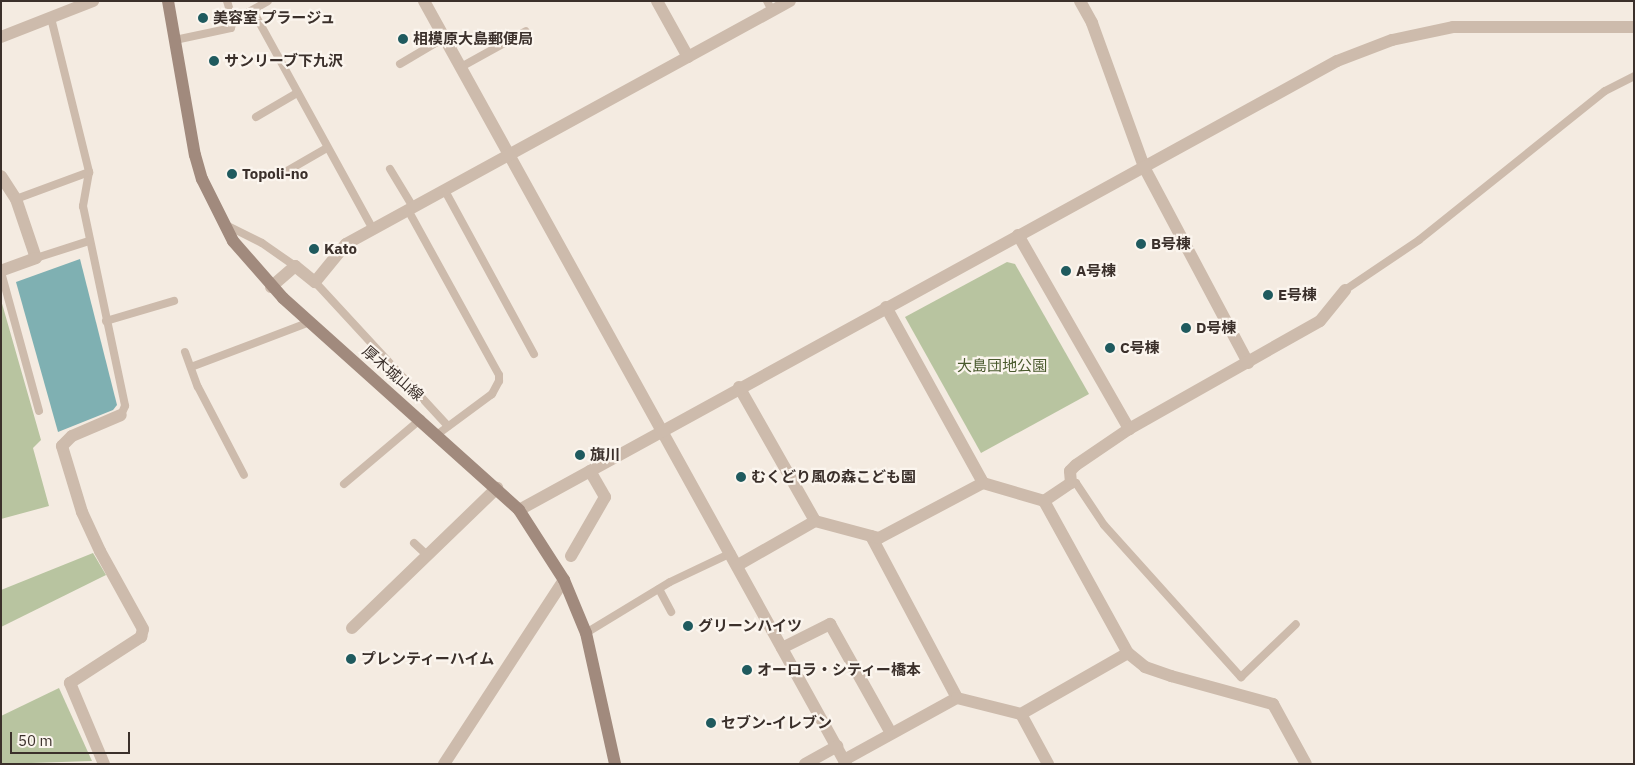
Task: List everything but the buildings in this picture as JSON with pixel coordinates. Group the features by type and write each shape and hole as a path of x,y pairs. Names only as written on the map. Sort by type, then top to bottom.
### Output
{"main road":[{"name":"厚木城山線","path":"168,1 195,155 202,179 233,242 271,287 438,434 519,510 564,580 586,633 615,764"}],"street":[{"path":"1,38 93,1"},
{"path":"424,1 508,155 664,430 845,762 891,733 957,698 1021,714 1128,654"},
{"path":"657,1 688,57"},
{"path":"271,287 295,266 315,282 343,247 373,229 688,57 769,6 790,1"},
{"path":"1080,1 1092,23 1144,167 1248,363"},
{"path":"519,510 1337,61 1392,40 1453,28 1485,25 1633,29"},
{"path":"1,176 16,199 36,258 1,272"},
{"path":"1018,235 1129,430"},
{"path":"1044,501 1071,483 1070,472 1076,465 1129,430 1320,322 1345,290"},
{"path":"886,308 983,483"},
{"path":"739,388 815,521"},
{"path":"104,764 70,683 142,637 144,629 100,551 82,512 62,446 72,436 121,415"},
{"path":"571,556 604,497 590,471"},
{"path":"738,565 815,521 879,538 983,483 1044,501 1128,654 1145,667 1171,676 1273,704 1306,764"},
{"path":"352,628 497,488"},
{"path":"871,536 957,698"},
{"path":"444,764 564,580"},
{"path":"782,648 830,624 891,733"},
{"path":"1021,714 1048,764"},
{"path":"805,764 837,746"}],"lane":[{"path":"175,40 233,26 227,1"},
{"path":"233,21 268,1"},
{"path":"252,11 373,229"},
{"path":"51,18 90,172 83,206 125,409 121,415"},
{"path":"460,67 526,32"},
{"path":"400,64 444,38"},
{"path":"1345,290 1419,240 1605,91 1634,76"},
{"path":"256,116 297,93"},
{"path":"287,171 327,148"},
{"path":"390,170 496,369 499,381 492,394 438,434"},
{"path":"16,199 90,172"},
{"path":"444,190 534,354"},
{"path":"223,223 262,243 295,266"},
{"path":"36,258 90,241"},
{"path":"1,272 40,411"},
{"path":"315,282 448,426"},
{"path":"106,321 174,301"},
{"path":"191,367 310,322"},
{"path":"185,352 217,428 244,475"},
{"path":"344,484 421,419"},
{"path":"1071,483 1076,483 1104,525 1241,677 1296,624"},
{"path":"414,543 427,555"},
{"path":"586,633 659,589 731,553"},
{"path":"659,589 671,612"}],"green space":[{"name":"大島団地公園","path":"1007,262 1015,264 1089,394 981,453 905,317"},
{"path":"1,300 41,440 33,448 49,506 1,519"},
{"path":"93,553 106,575 1,627 1,590"},
{"path":"59,688 92,761 1,764 1,716"}],"water":[{"path":"80,259 117,405 113,410 58,432 16,282"}],"place":[{"name":"美容室 プラージュ","path":"203,18"},
{"name":"相模原大島郵便局","path":"403,39"},
{"name":"サンリーブ下九沢","path":"214,61"},
{"name":"Topoli-no","path":"232,174"},
{"name":"B号棟","path":"1141,244"},
{"name":"Kato","path":"314,249"},
{"name":"A号棟","path":"1066,271"},
{"name":"E号棟","path":"1268,295"},
{"name":"D号棟","path":"1186,328"},
{"name":"C号棟","path":"1110,348"},
{"name":"旗川","path":"580,455"},
{"name":"むくどり風の森こども園","path":"741,477"},
{"name":"グリーンハイツ","path":"688,626"},
{"name":"プレンティーハイム","path":"351,659"},
{"name":"オーロラ・シティー橋本","path":"747,670"},
{"name":"セブン-イレブン","path":"711,723"}]}
